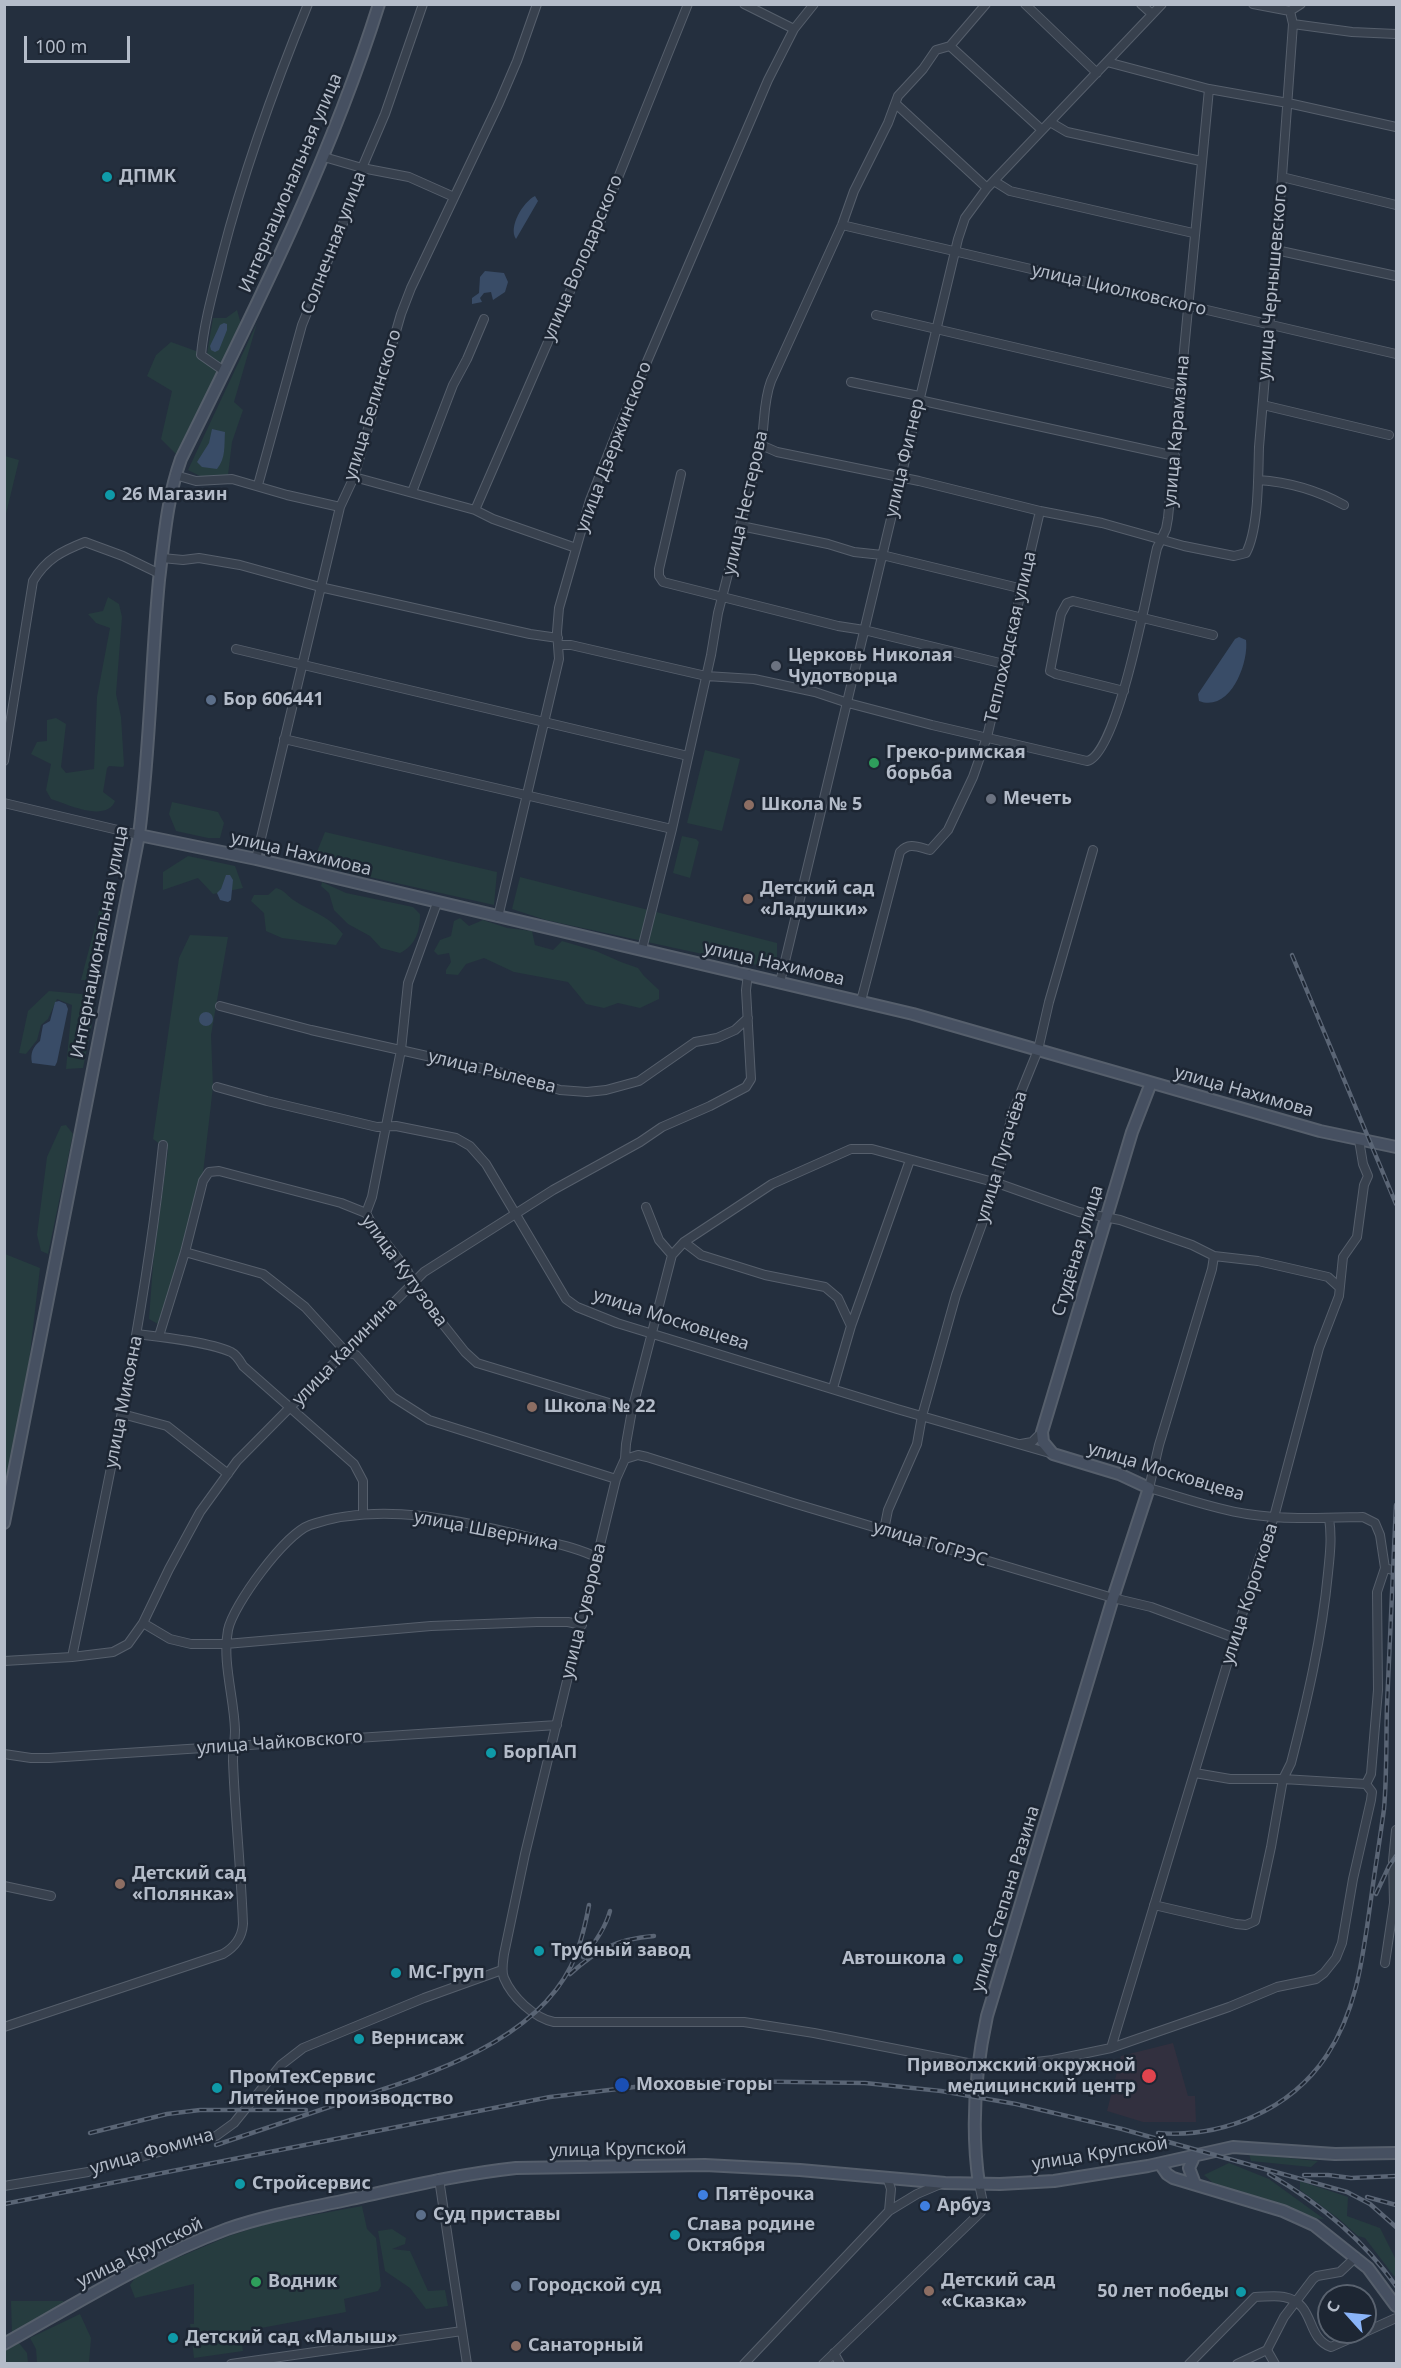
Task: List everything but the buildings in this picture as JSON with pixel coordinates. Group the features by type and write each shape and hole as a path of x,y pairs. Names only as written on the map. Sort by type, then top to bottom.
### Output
{"main road":[{"name":"Интернациональная улица","path":"4,1523 138,835 143,801 160,574 175,475 292,231 324,157 379,4"},
{"name":"улица Нахимова","path":"138,835 256,859 498,918 642,949 861,1001 1359,1140 1396,1147"},
{"name":"Студёная улица","path":"1042,1432 1105,1218 1132,1132 1151,1083"},
{"path":"1042,1432 1043,1442 1053,1454"},
{"name":"улица Московцева","path":"1053,1454 1119,1474 1149,1488"},
{"path":"1113,1598 1149,1488"},
{"name":"улица Степана Разина","path":"979,2184 976,2141 978,2065 987,2016 1113,1598"},
{"name":"улица Крупской","path":"4,2344 136,2271 226,2229 279,2214 439,2179 516,2168 692,2165 800,2170 979,2184 1054,2181 1160,2163 1227,2148 1262,2148 1335,2154 1396,2153"},
{"path":"1195,2155 1189,2168 1195,2184"},
{"path":"1160,2163 1167,2174 1301,2218 1356,2257 1378,2279 1396,2306"}],"street":[{"name":"Интернациональная улица","path":"224,371 201,355 214,288 234,208 255,142 308,4"},
{"name":"Солнечная улица","path":"258,485 302,325 385,114 423,4"},
{"name":"улица Белинского","path":"256,859 340,507 354,477 406,300 517,61 537,4"},
{"name":"улица Володарского","path":"475,510 601,220 688,4"},
{"path":"744,4 794,29"},
{"name":"улица Дзержинского","path":"498,918 559,658 559,608 590,500 618,429 768,80 794,29 814,4"},
{"name":"улица Нестерова","path":"642,949 672,829 718,613 761,445 766,419 765,397 842,225 854,191 901,92 923,69 936,50 950,46 986,4"},
{"path":"1025,4 1097,73"},
{"path":"1141,4 1152,14"},
{"name":"улица Фигнер","path":"780,982 919,398 965,218 993,181 1162,4"},
{"path":"1253,4 1290,11 1301,4"},
{"name":"улица Чернышевского","path":"1161,538 1184,546 1234,556 1246,553 1251,542 1288,103 1293,24 1290,11"},
{"path":"1293,24 1342,32 1396,34"},
{"path":"950,46 1042,130"},
{"path":"1107,62 1209,89 1288,103 1396,128"},
{"name":"улица Карамзина","path":"987,737 1087,761 1091,760 1101,749 1111,730 1124,692 1161,538 1168,518 1193,233 1209,89"},
{"path":"896,104 987,188"},
{"path":"1050,122 1067,132 1201,161"},
{"path":"324,157 362,168 409,177 454,197"},
{"path":"1282,177 1396,205"},
{"path":"993,181 1010,191 1193,233"},
{"name":"улица Циолковского","path":"842,225 1396,354"},
{"path":"1276,250 1396,276"},
{"path":"876,315 1181,386"},
{"path":"412,492 453,385 484,319"},
{"path":"851,382 1175,456"},
{"path":"1263,405 1389,435"},
{"path":"761,445 777,452 919,481 1161,538"},
{"path":"681,474 658,569 663,582 838,626 864,630 1004,664"},
{"path":"175,475 196,481 232,479 340,507"},
{"path":"354,477 475,510 493,519 576,548"},
{"path":"1258,480 1278,482 1319,492 1344,505"},
{"name":"Теплоходская улица","path":"861,1001 900,852 904,847 911,845 930,850 948,830 973,777 987,737 1040,511"},
{"path":"741,526 828,544 854,552 882,555 1023,589"},
{"path":"4,761 33,581 39,570 61,551 85,542 123,556 160,574"},
{"path":"162,558 215,560 274,573 320,587 706,676 754,679 815,692 848,703 987,737"},
{"path":"1124,692 1050,671 1061,614 1067,603 1073,601 1142,616 1213,635"},
{"path":"236,649 688,756"},
{"path":"284,739 672,829"},
{"path":"4,803 138,835"},
{"name":"улица Пугачёва","path":"884,1530 888,1510 917,1444 922,1416 956,1295 997,1183 1012,1114 1038,1050 1049,1002 1092,850"},
{"path":"366,1213 372,1197 401,1050 411,970 437,903"},
{"path":"748,974 746,990 748,1018"},
{"name":"улица Рылеева","path":"220,1006 516,1076 560,1089 587,1092 606,1090 639,1081 695,1042 717,1038 735,1030 748,1018"},
{"name":"улица Калинина","path":"4,1661 72,1657 120,1649 134,1638 201,1512 228,1474 244,1454 414,1282 424,1272 515,1214 662,1127 746,1087 751,1079 748,1018"},
{"name":"улица Московцева","path":"217,1087 377,1127 396,1126 449,1137 470,1146 486,1164 570,1303 588,1312 653,1334 1053,1454"},
{"name":"улица Короткова","path":"1111,2048 1258,1562 1274,1517 1319,1348 1336,1304 1343,1257 1357,1237 1364,1185 1368,1176 1363,1164 1359,1140"},
{"name":"улица Микояна","path":"72,1657 137,1334 155,1221 163,1145"},
{"name":"улица Суворова","path":"502,1970 522,1865 616,1479 625,1460 632,1410 672,1255 684,1242 772,1184 795,1173 851,1149 880,1150 997,1183 1079,1212 1120,1220 1192,1245 1214,1256 1258,1261 1316,1275 1332,1279 1339,1287"},
{"path":"833,1388 851,1326 910,1160"},
{"name":"улица Кутузова","path":"185,1252 203,1181 206,1174 213,1171 281,1186 341,1203 366,1213 414,1282 419,1294 465,1352 477,1363 632,1410"},
{"path":"646,1207 659,1240 672,1255"},
{"path":"684,1242 701,1255 765,1275 825,1287 838,1298 851,1326"},
{"path":"159,1336 185,1252 263,1274 305,1307 346,1352 356,1355 393,1397 429,1420 616,1479"},
{"path":"1149,1488 1159,1445 1206,1290 1214,1256"},
{"path":"137,1334 159,1336 230,1352 290,1408 344,1453 357,1468 363,1481 363,1514"},
{"path":"122,1414 167,1426 228,1474"},
{"path":"1019,1444 1032,1442 1042,1432"},
{"name":"улица ГоГРЭС","path":"625,1460 632,1456 647,1457 884,1530 1113,1598 1151,1607 1235,1638"},
{"name":"улица Московцева","path":"1149,1488 1233,1512 1274,1517 1363,1517 1375,1523 1380,1535 1385,1568"},
{"name":"улица Шверника","path":"226,1644 231,1620 274,1556 293,1535 311,1525 363,1514 425,1517 503,1530 582,1550 598,1558"},
{"path":"1154,1905 1236,1924 1255,1921 1271,1847 1282,1779 1289,1770 1296,1744 1318,1641 1331,1537 1329,1518"},
{"path":"1366,1784 1371,1774 1378,1690 1377,1592 1385,1568 1396,1571"},
{"path":"143,1623 179,1642 191,1644 226,1644 431,1626 537,1622 582,1624"},
{"path":"4,2027 223,1954 235,1946 241,1935 243,1924 233,1746 235,1730 226,1644"},
{"name":"улица Чайковского","path":"4,1754 49,1758 557,1725"},
{"path":"502,1970 504,1979 518,1998 534,2013 547,2020 571,2023 744,2022 814,2033 978,2065 1002,2066 1053,2060 1111,2048 1229,2007 1277,1987 1316,1979 1331,1966 1342,1942 1371,1800 1372,1792 1366,1784 1282,1779 1230,1779 1195,1773"},
{"path":"1385,1963 1395,1903 1393,1860 1396,1830"},
{"path":"4,1886 51,1896"},
{"name":"улица Фомина","path":"4,2186 88,2172 216,2136 234,2123 281,2066 303,2048 424,1998 502,1970"},
{"path":"887,2177 891,2189 889,2211"},
{"path":"439,2179 467,2364"},
{"path":"744,2364 889,2211 917,2194 945,2183"},
{"path":"823,2364 981,2212 984,2206 979,2184"},
{"path":"1237,2364 1267,2350 1284,2317 1317,2276 1340,2272 1356,2257"},
{"path":"1189,2364 1255,2296 1284,2297 1296,2302 1305,2309 1317,2339"},
{"path":"1377,2327 1396,2318"},
{"path":"231,2364 462,2331"},
{"path":"1323,2344 1331,2347 1338,2344"},
{"path":"1267,2350 1275,2364"},
{"path":"834,2353 840,2364"}],"shaded area":[{"name":"Приволжский окружной медицинский центр","path":"1173,2043 1188,2096 1195,2096 1196,2122 1143,2122 1107,2111 1121,2056"}],"green space":[{"path":"237,310 242,328 224,365 207,354 213,318 226,318"},
{"path":"257,323 234,402 243,410 232,442 228,475 204,478 188,470"},
{"path":"171,342 196,351 201,359 221,372 178,456 161,439 172,391 147,376 156,355"},
{"path":"4,456 19,460 5,518"},
{"path":"108,597 119,604 122,617 116,694 121,717 124,765 107,768 103,792 115,801 103,811 95,811 76,808 51,799 46,790 51,764 31,754 37,742 47,741 47,720 56,718 66,724 61,767 66,773 94,769 97,697 110,628 96,623 88,614 103,611"},
{"path":"705,750 740,759 722,831 687,823"},
{"path":"172,802 218,812 224,823 220,838 208,838 176,831 169,814"},
{"path":"325,832 497,872 494,905 312,864"},
{"path":"682,836 696,839 699,842 690,878 673,873"},
{"path":"188,856 235,866 243,888 213,894 198,878 163,890 163,872"},
{"path":"520,877 777,943 777,960 753,965 546,920 512,909"},
{"path":"107,880 115,886 100,962 92,980 81,980"},
{"path":"322,882 346,893 413,907 420,914 418,932 413,942 400,953 381,948 370,936 348,924 334,910 329,893 321,886"},
{"path":"276,888 338,928 343,934 336,945 282,938 266,931 264,913 251,901 254,895 268,895"},
{"path":"460,918 469,926 483,920 507,928 532,931 535,945 553,950 562,941 596,951 638,968 659,990 659,999 640,1008 618,1003 604,1008 586,1004 568,982 514,972 484,958 466,964 458,975 446,974 451,962 449,953 438,955 434,951 440,940 451,936 454,921"},
{"path":"190,935 228,937 211,1035 213,1087 203,1173 182,1252 158,1324 149,1319 153,1264 168,1150 153,1139 179,958"},
{"path":"49,991 92,995 95,1009 83,1068 66,1069 72,1005 57,999 48,1019 41,1025 37,1040 26,1054 19,1053 28,1011"},
{"path":"66,1125 73,1134 48,1254 41,1251 37,1235 47,1157 61,1126"},
{"path":"5,1254 40,1268 27,1379 5,1492"},
{"path":"1249,2154 1318,2161 1311,2167 1251,2161"},
{"path":"1229,2163 1269,2179 1324,2219 1307,2218 1213,2183 1204,2175"},
{"path":"1300,2181 1348,2197 1347,2216 1380,2228 1396,2260 1396,2276 1365,2238 1358,2236 1300,2190"},
{"name":"Водник","path":"362,2206 367,2229 376,2238 381,2286 378,2291 344,2299 346,2312 240,2332 243,2351 194,2358 190,2324 194,2324 194,2284 135,2298 130,2285 137,2275 229,2236 269,2223"},
{"path":"392,2229 406,2238 405,2244 392,2249 410,2251 428,2291 445,2290 448,2306 426,2309 410,2288 385,2271 378,2231"},
{"path":"11,2301 63,2301 66,2304 12,2334"},
{"path":"80,2314 91,2338 89,2363 37,2363 36,2349 30,2338"},
{"path":"19,2343 27,2353 28,2363 5,2363 5,2351"}],"water":[{"path":"535,196 538,201 516,239 514,228 518,215"},
{"path":"485,271 504,273 508,282 505,292 493,300 491,292 484,293 480,298 482,302 472,304 472,298 479,293 480,277"},
{"path":"227,324 227,330 219,350 215,352 210,346 220,325"},
{"path":"212,429 225,432 223,456 217,469 202,467 197,462 209,443"},
{"path":"1239,637 1246,640 1246,650 1241,673 1235,684 1220,700 1210,703 1199,701 1198,694 1235,639"},
{"path":"226,875 230,875 233,880 231,900 228,902 220,900 217,893"},
{"path":"55,1002 66,1004 68,1009 57,1062 55,1066 32,1063 32,1053 40,1041 43,1025 50,1021"},
{"path":"206,1012 211,1014 213,1019 211,1024 206,1026 201,1024 199,1019 201,1014"}],"railway":[{"path":"1292,955 1396,1204"},
{"path":"1158,2133 1206,2131 1253,2117 1274,2106 1312,2075 1327,2055 1346,2019 1362,1960 1384,1809 1396,1505"},
{"path":"1376,1894 1396,1856"},
{"path":"216,2145 417,2077 478,2051 507,2034 532,2015 554,1992 571,1966 582,1937 589,1905"},
{"path":"583,1957 599,1936 610,1911"},
{"path":"570,1974 609,1947 641,1937 654,1936"},
{"path":"4,2204 550,2097 660,2084 724,2081 865,2083 941,2091 1016,2104 1122,2129 1347,2192 1370,2204 1396,2227"},
{"path":"90,2133 167,2114 200,2110 306,2110"},
{"path":"1269,2174 1305,2197 1339,2223 1369,2253 1396,2286"},
{"path":"1304,2175 1351,2178 1396,2176"},
{"path":"1367,2197 1396,2205"}],"place":[{"name":"ДПМК","path":"107,177"},
{"name":"26 Магазин","path":"110,495"},
{"name":"Церковь Николая Чудотворца","path":"776,666"},
{"name":"Бор 606441","path":"211,700"},
{"name":"Греко-римская борьба","path":"874,763"},
{"name":"Мечеть","path":"991,799"},
{"name":"Школа № 5","path":"749,805"},
{"name":"Детский сад «Ладушки»","path":"748,899"},
{"name":"Школа № 22","path":"532,1407"},
{"name":"БорПАП","path":"491,1753"},
{"name":"Детский сад «Полянка»","path":"120,1884"},
{"name":"Трубный завод","path":"539,1951"},
{"name":"Автошкола","path":"958,1959"},
{"name":"МС-Груп","path":"396,1973"},
{"name":"Вернисаж","path":"359,2039"},
{"name":"Приволжский окружной медицинский центр","path":"1149,2076"},
{"name":"Моховые горы","path":"622,2085"},
{"name":"ПромТехСервис Литейное производство","path":"217,2088"},
{"name":"Стройсервис","path":"240,2184"},
{"name":"Пятёрочка","path":"703,2195"},
{"name":"Арбуз","path":"925,2206"},
{"name":"Суд приставы","path":"421,2215"},
{"name":"Слава родине Октября","path":"675,2235"},
{"name":"Водник","path":"256,2282"},
{"name":"Городской суд","path":"516,2286"},
{"name":"Детский сад «Сказка»","path":"929,2291"},
{"name":"50 лет победы","path":"1241,2292"},
{"name":"Детский сад «Малыш»","path":"173,2338"},
{"name":"Санаторный","path":"516,2346"}]}
